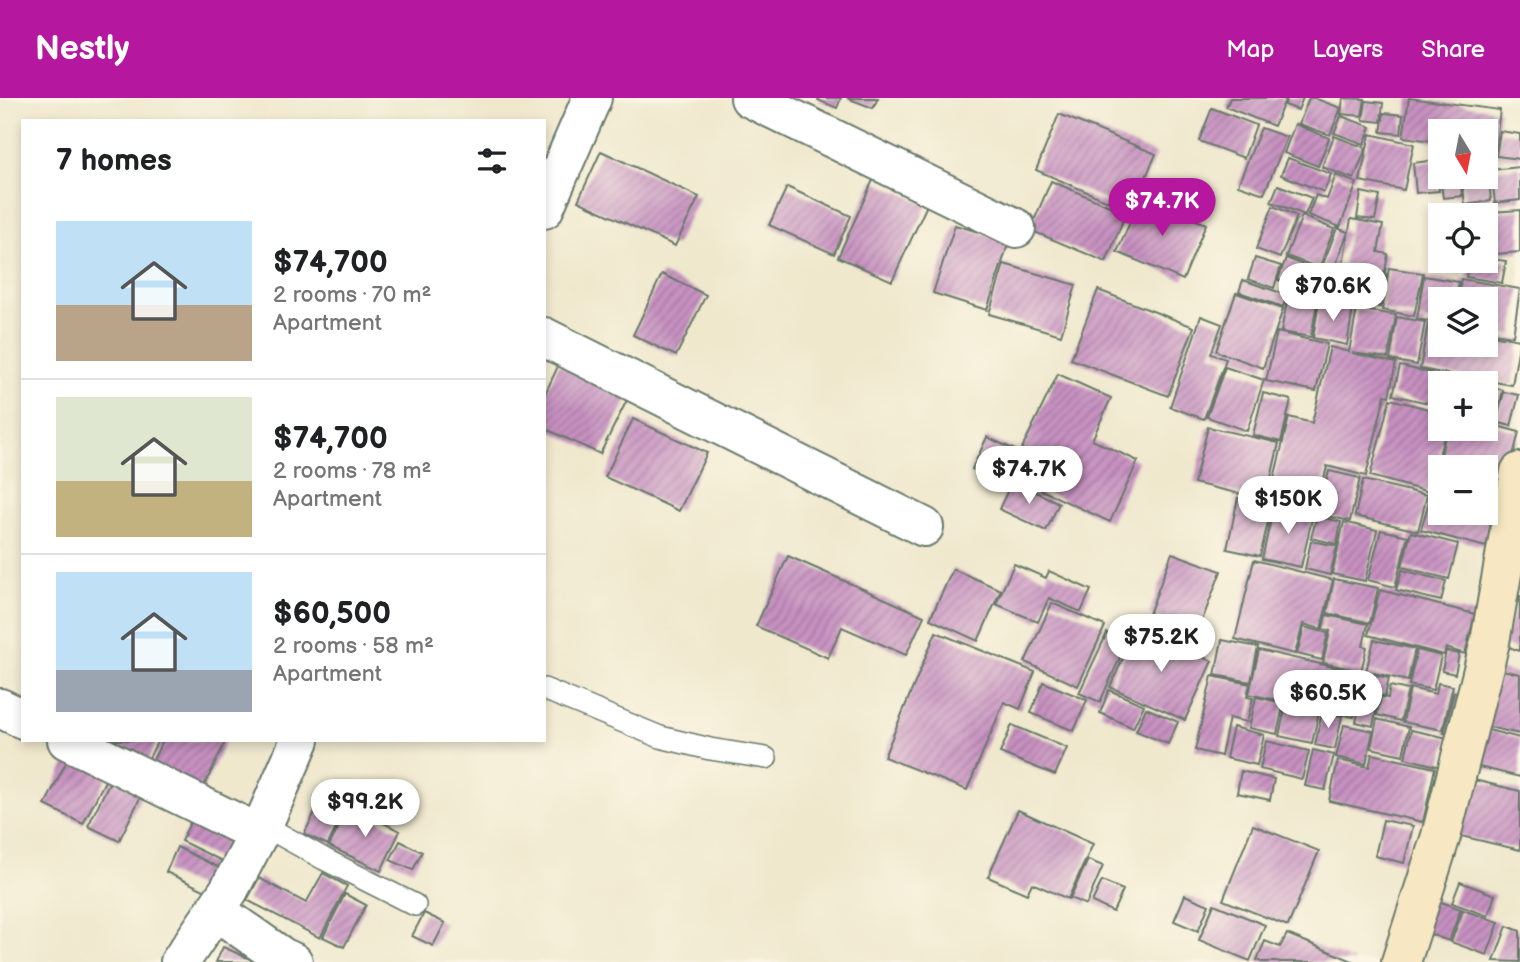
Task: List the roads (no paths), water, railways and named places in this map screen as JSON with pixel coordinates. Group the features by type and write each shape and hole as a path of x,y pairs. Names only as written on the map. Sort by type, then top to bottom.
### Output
{"street":[{"path":"546,204 592,98"},
{"path":"750,98 1016,228"},
{"path":"546,338 924,527"},
{"path":"1401,962 1441,836 1490,642 1520,472"},
{"path":"0,708 21,718"},
{"path":"71,742 261,830"},
{"path":"180,962 229,890 261,830 299,742"},
{"path":"215,910 293,962"}],"lane":[{"path":"546,690 660,737 766,758"},
{"path":"261,830 415,905"}]}
